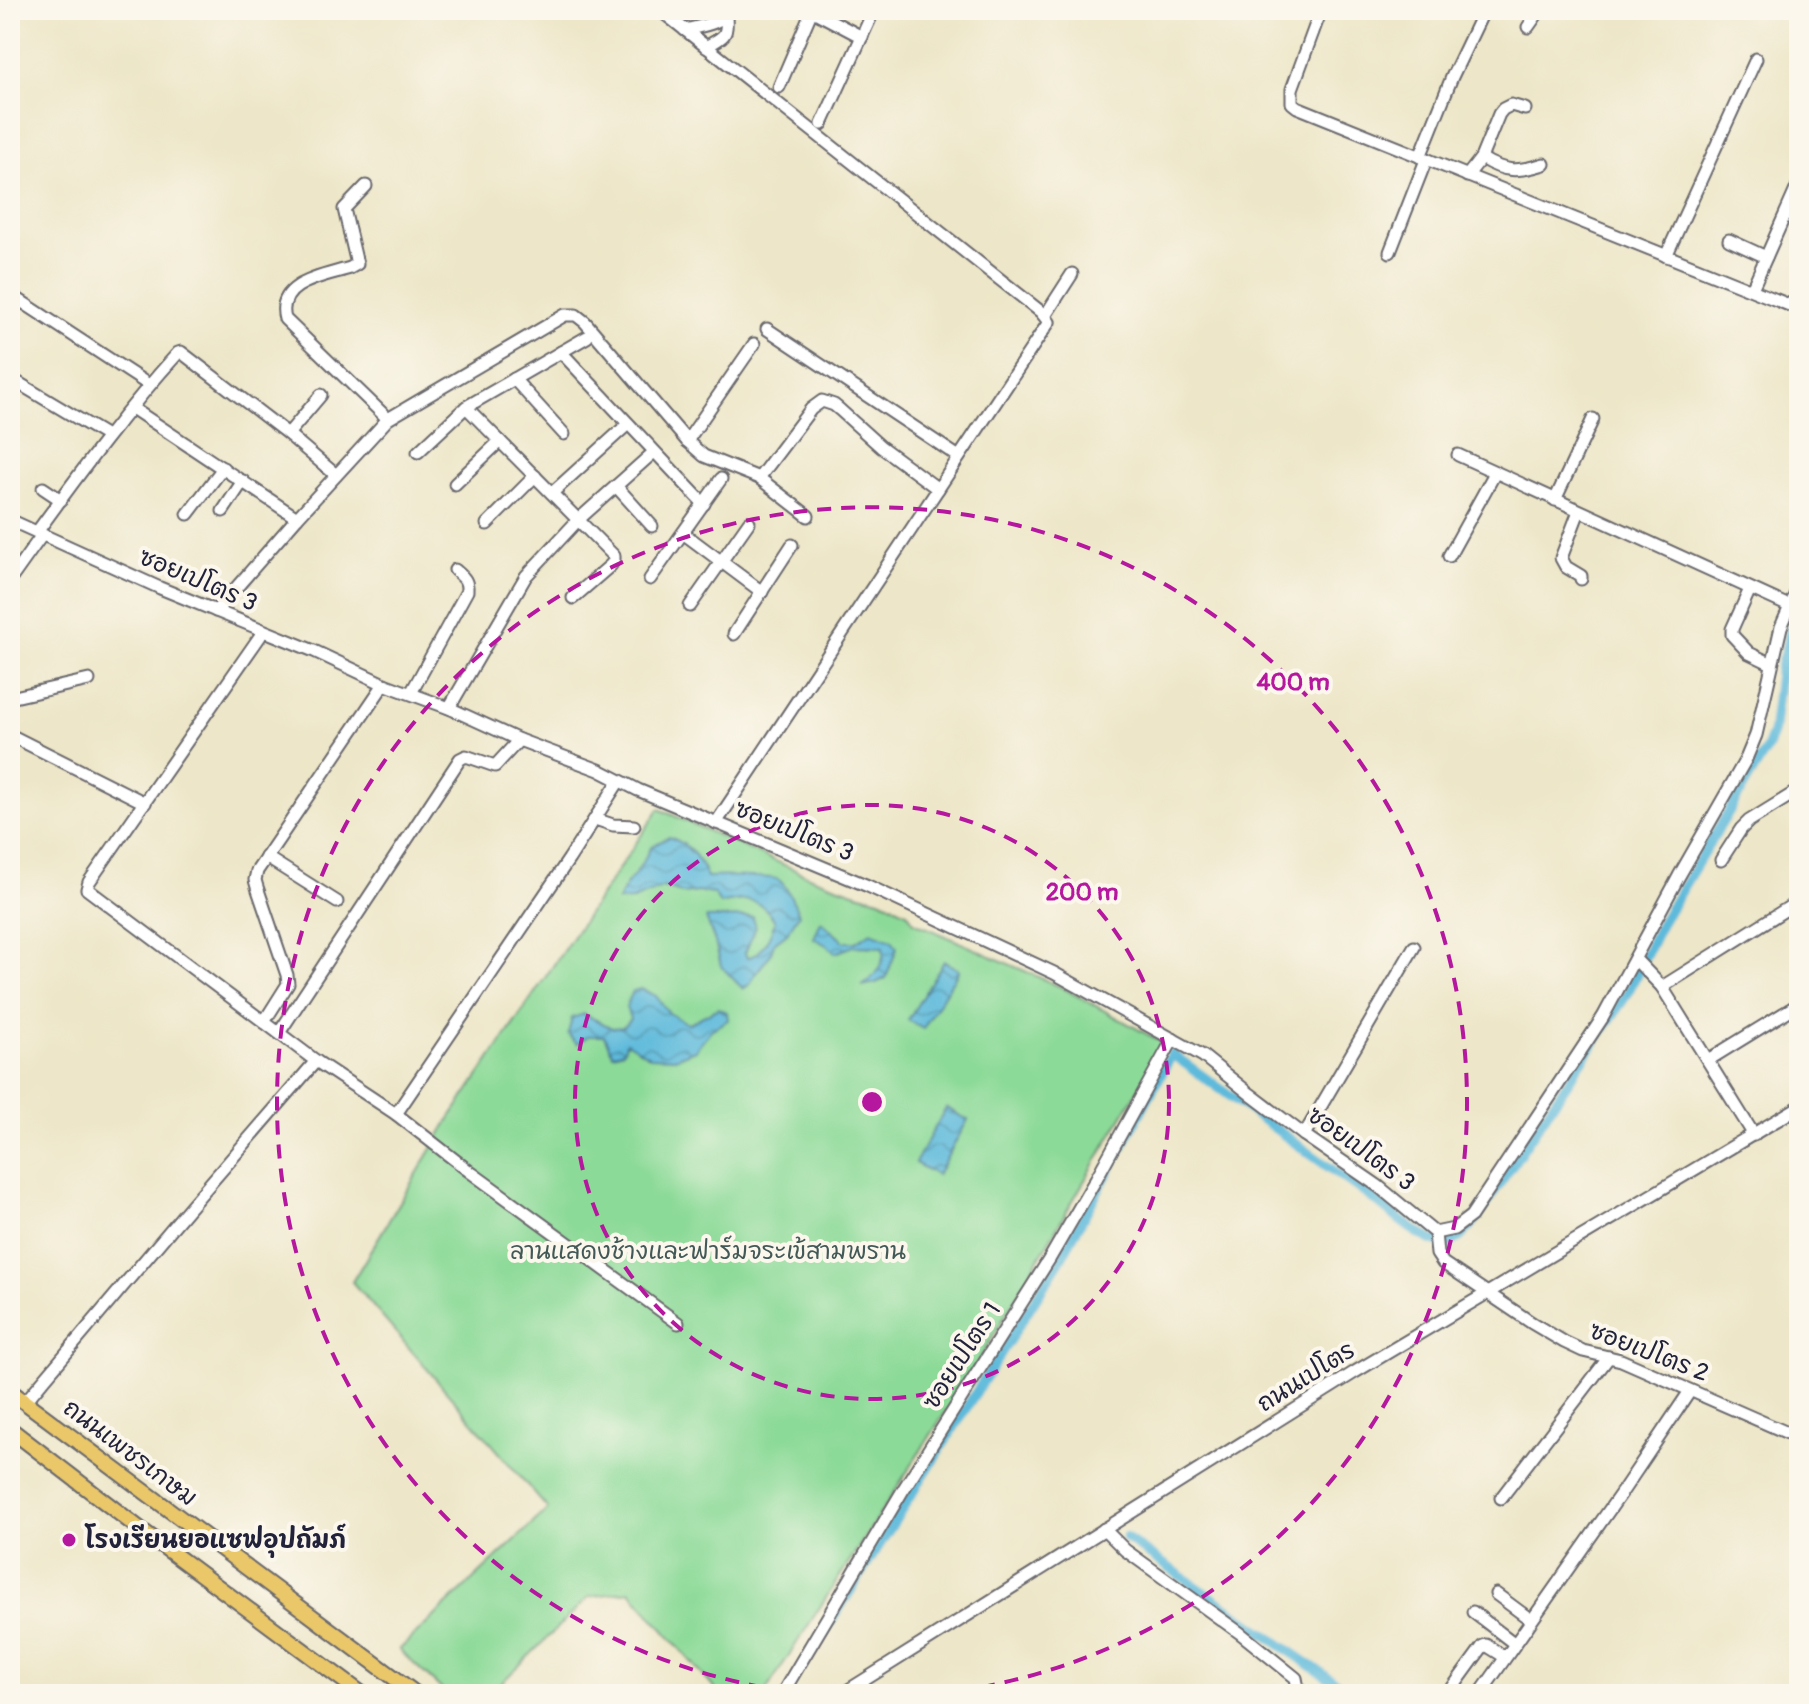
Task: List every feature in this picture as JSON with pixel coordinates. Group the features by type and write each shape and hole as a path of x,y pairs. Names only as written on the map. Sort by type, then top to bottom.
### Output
{"main road":[{"name":"ถนนเพชรเกษม","path":"10,1391 416,1694"},
{"path":"10,1429 362,1694"}],"street":[{"path":"660,10 1045,316 1049,324 716,823"},
{"path":"779,87 812,10 862,37"},
{"path":"822,124 874,10"},
{"path":"1321,10 1292,89 1292,103 1297,107 1799,309"},
{"path":"1390,252 1452,77 1484,10"},
{"path":"1528,27 1540,10"},
{"path":"685,30 720,20 728,13"},
{"path":"706,47 726,35 728,13"},
{"path":"1666,256 1756,59"},
{"path":"1467,176 1481,158 1501,111 1511,105 1525,109"},
{"path":"1481,158 1517,171 1544,164"},
{"path":"1752,289 1799,183"},
{"path":"366,186 343,211 357,264 293,289 283,309 285,319 388,419"},
{"path":"1729,240 1766,257"},
{"path":"1045,316 1072,274"},
{"path":"10,294 149,385"},
{"path":"216,611 388,419 565,315 576,315 585,322 687,441 704,456 759,478 808,516"},
{"path":"767,329 959,457"},
{"path":"418,452 466,407 587,337"},
{"path":"687,441 754,344"},
{"path":"10,580 107,436 178,353 183,352 336,475"},
{"path":"561,352 704,504"},
{"path":"10,378 107,436"},
{"path":"514,379 564,434"},
{"path":"288,434 321,395"},
{"path":"759,478 811,409 822,401 834,405 881,447 938,489"},
{"path":"466,407 614,556 614,560 573,598"},
{"path":"132,408 297,518"},
{"path":"1555,500 1593,419"},
{"path":"552,493 628,424"},
{"path":"455,484 500,441"},
{"path":"449,708 526,576 578,520 654,452"},
{"path":"1458,455 1789,606"},
{"path":"188,514 223,468"},
{"path":"1449,556 1495,473"},
{"path":"487,524 535,476"},
{"path":"650,579 721,479"},
{"path":"223,511 243,481"},
{"path":"616,486 652,526"},
{"path":"43,488 61,500"},
{"path":"1579,511 1561,558 1566,567 1581,579"},
{"name":"ซอยเปโตร 3","path":"10,520 384,684 599,770 868,886 1040,966 1203,1056 1304,1135 1378,1186 1434,1236"},
{"path":"690,606 749,522"},
{"path":"683,533 762,592"},
{"path":"734,634 792,545"},
{"path":"411,693 467,591 466,579 455,570"},
{"path":"1489,1294 1449,1268 1437,1254 1434,1236 1454,1229 1471,1216 1580,1055 1613,997 1642,965 1679,876 1746,759 1756,735 1781,627 1799,586"},
{"path":"1750,589 1732,635 1749,653 1772,664"},
{"path":"263,632 87,889 316,1061 396,1114 678,1323"},
{"path":"10,698 89,680"},
{"path":"264,1022 288,984 255,880 257,871 384,684"},
{"path":"10,735 145,803"},
{"path":"279,1033 460,759 466,756 495,766 519,740"},
{"path":"396,1114 619,781"},
{"path":"1721,860 1749,821 1799,790"},
{"path":"595,819 613,825 634,826"},
{"path":"266,857 337,902"},
{"path":"1662,987 1799,901"},
{"path":"1304,1135 1414,947"},
{"path":"1642,965 1662,987 1754,1135"},
{"path":"1708,1060 1799,1004"},
{"name":"ซอยเปโตร 1","path":"782,1694 903,1490 1050,1258 1173,1039"},
{"path":"25,1402 316,1061"},
{"name":"ถนนเปโตร","path":"842,1694 1360,1369 1799,1107"},
{"name":"ซอยเปโตร 2","path":"1489,1294 1532,1323 1583,1351 1621,1360 1799,1438"},
{"path":"1501,1498 1609,1357"},
{"path":"1480,1694 1690,1391"},
{"path":"1104,1529 1125,1550 1240,1633 1296,1678 1299,1694"},
{"path":"1496,1594 1531,1620"},
{"path":"1473,1612 1515,1644"},
{"path":"1448,1694 1483,1646 1505,1657"}],"green space":[{"name":"ลานแสดงช้างและฟาร์มจระเข้สามพราน","path":"659,809 811,877 880,899 907,912 914,922 1063,988 1165,1044 979,1360 764,1694 719,1694 630,1591 589,1597 490,1694 447,1694 399,1650 548,1509 352,1282 451,1117"}],"water":[{"path":"669,837 693,852 707,877 779,880 793,901 799,914 787,933 774,943 770,955 743,989 721,966 706,918 753,917 755,929 745,953 747,958 761,948 775,921 763,907 745,900 720,904 714,894 683,894 664,887 633,900 618,901 652,846"},
{"path":"821,921 844,942 856,942 871,932 892,940 897,948 886,978 861,986 878,970 883,959 883,947 854,946 835,953 814,938"},
{"path":"944,961 959,970 923,1029 908,1020"},
{"path":"641,989 656,996 669,1013 688,1024 718,1008 727,1012 728,1020 711,1030 695,1050 675,1058 651,1057 626,1042 624,1051 613,1054 604,1036 588,1036 577,1044 568,1034 572,1018 584,1014 612,1028 623,1027 630,1019 626,1007 633,991"},
{"path":"946,1108 968,1120 937,1175 915,1163"}],"waterway":[{"path":"1326,16 1329,10"},
{"path":"826,1629 1060,1260 1172,1054 1419,1234 1447,1245 1471,1226 1627,994 1660,925 1766,750 1773,732 1780,669 1799,604"},
{"path":"1126,1538 1352,1694"}],"place":[{"name":"โรงเรียนยอแซฟอุปถัมภ์","path":"69,1540"}]}
